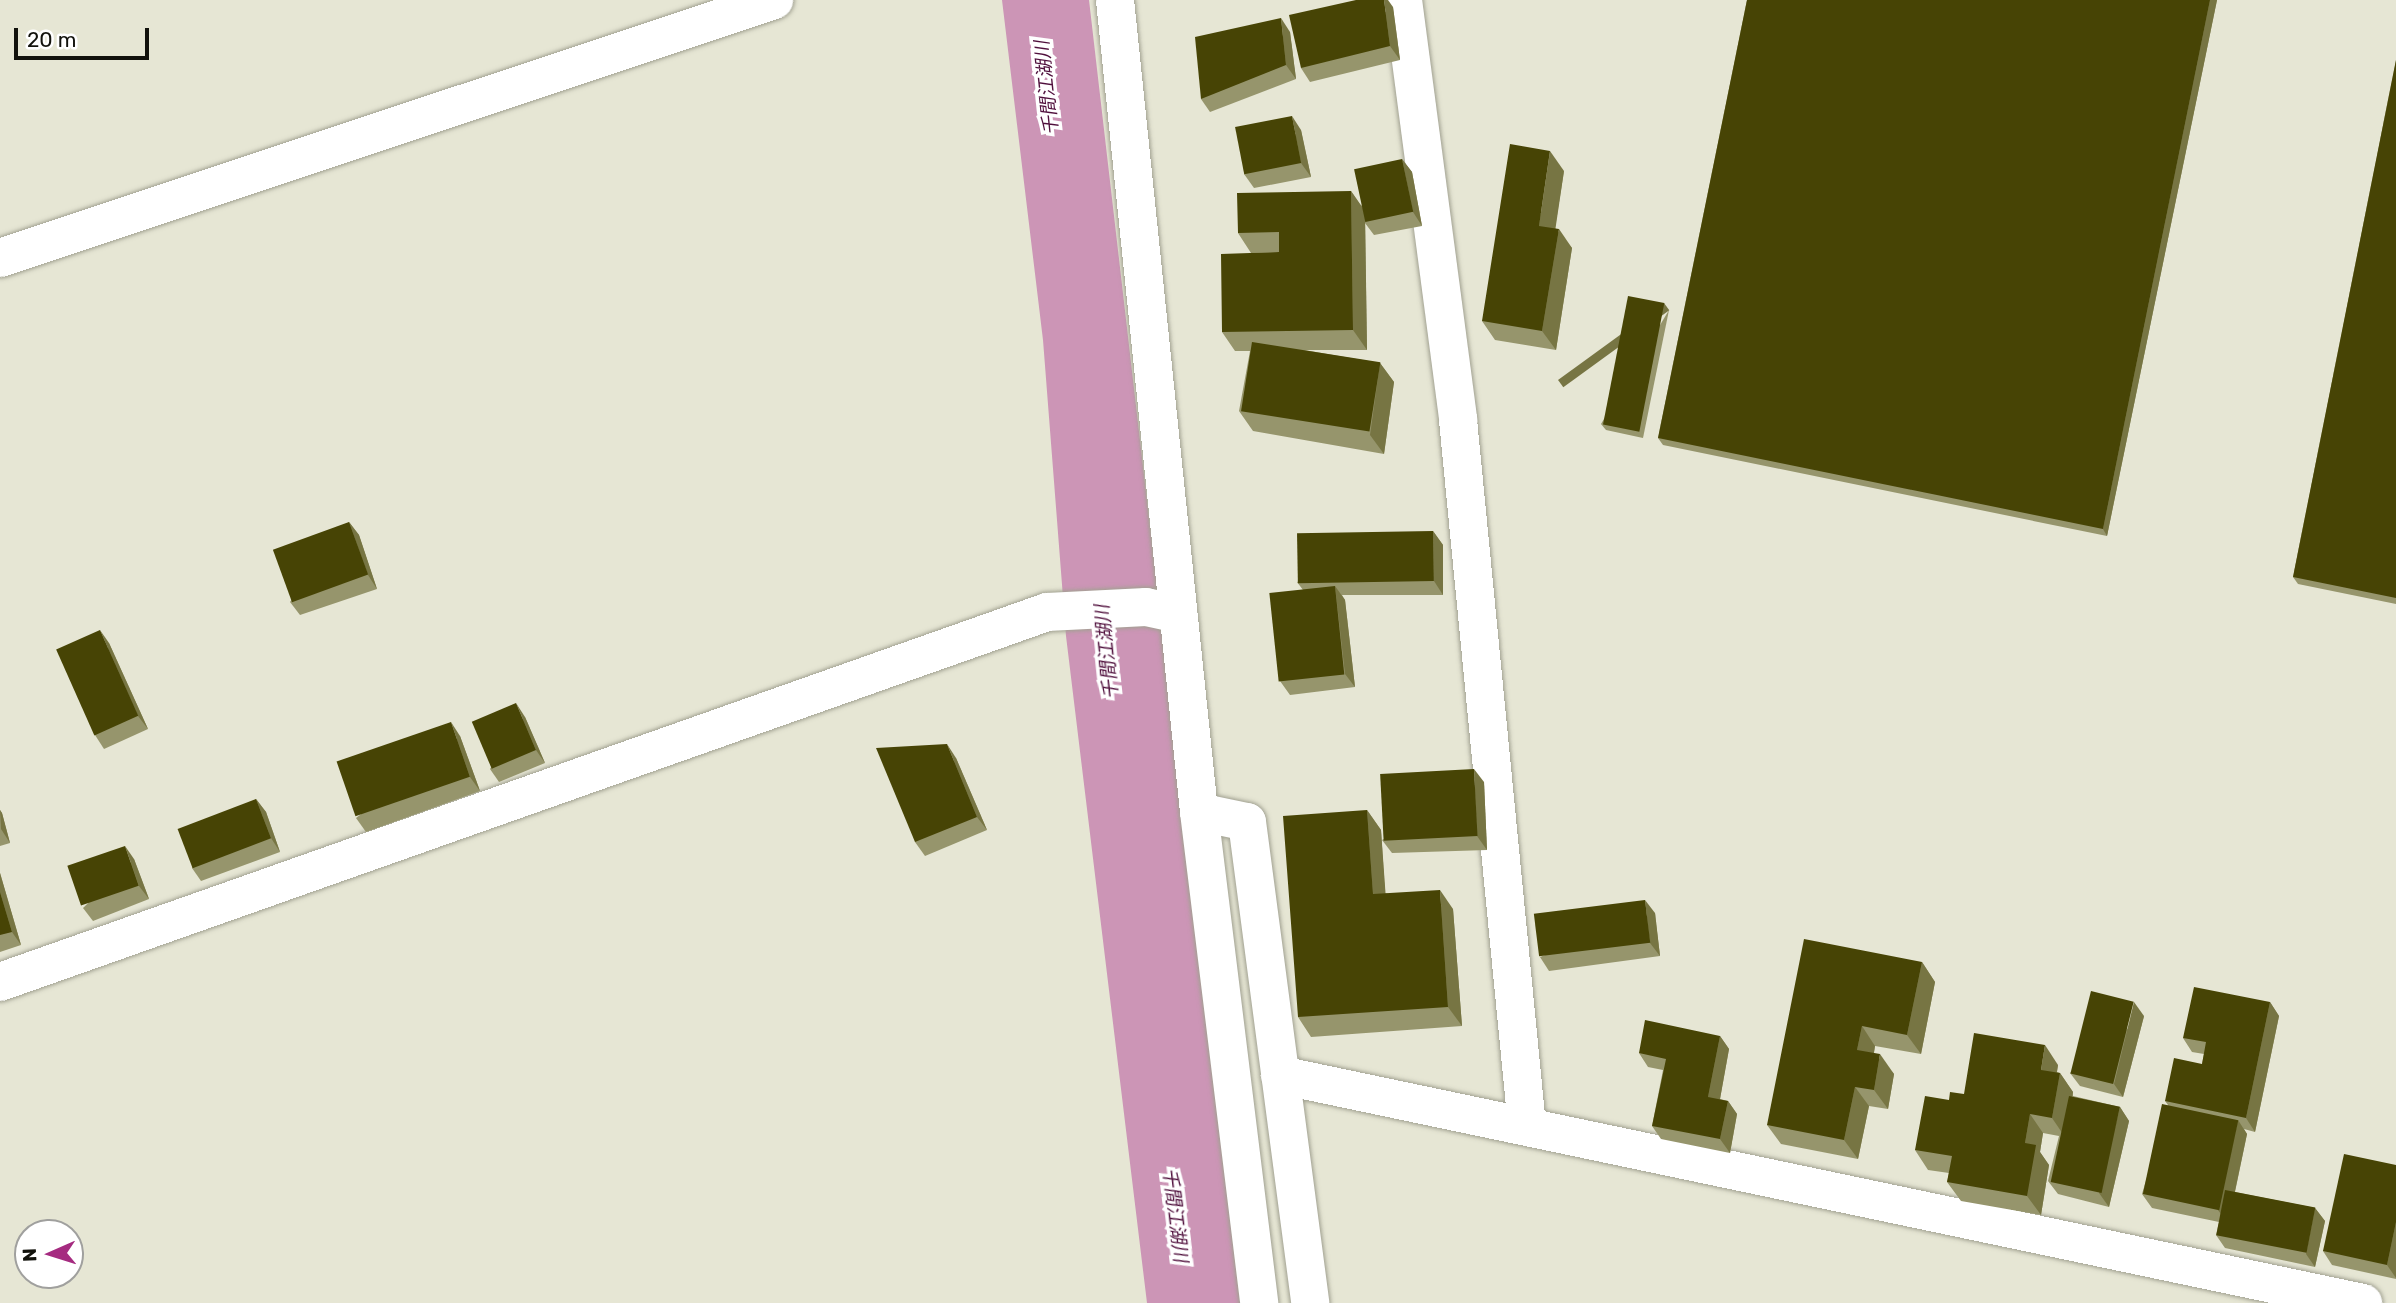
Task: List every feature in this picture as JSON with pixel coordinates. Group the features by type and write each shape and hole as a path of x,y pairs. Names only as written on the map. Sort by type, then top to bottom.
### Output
{"street":[{"path":"0,258 774,0"},
{"path":"1115,0 1162,610 1199,812 1259,1303"},
{"path":"1404,0 1458,420 1527,1126"},
{"path":"0,982 1047,612 1162,610"},
{"path":"1199,812 1247,822 1310,1303"},
{"path":"1280,1075 2364,1303"}],"water":[{"name":"千間江湖川","path":"1002,0 1089,0 1240,1303 1147,1303 1066,636 1043,340"}],"building":[{"path":"1356,0 1384,0 1390,46 1301,68 1289,15"},
{"path":"1747,0 2210,0 2103,529 1658,438"},
{"path":"1281,18 1286,65 1201,99 1195,37"},
{"path":"2396,60 2396,598 2293,577"},
{"path":"1292,116 1301,163 1244,174 1235,127"},
{"path":"1510,144 1550,151 1539,226 1559,229 1542,331 1482,321"},
{"path":"1402,159 1413,212 1365,222 1354,169"},
{"path":"1351,191 1353,330 1222,332 1221,254 1279,252 1279,232 1238,233 1237,193"},
{"path":"1628,296 1664,303 1639,432 1603,425"},
{"path":"1252,342 1380,362 1369,431 1241,411"},
{"path":"349,522 368,575 292,602 273,550"},
{"path":"1433,531 1434,581 1298,583 1297,533"},
{"path":"1335,586 1344,675 1279,681 1269,593"},
{"path":"100,630 138,716 94,735 56,650"},
{"path":"516,703 536,750 492,769 472,722"},
{"path":"451,722 470,777 355,816 337,761"},
{"path":"947,744 977,817 915,842 876,748"},
{"path":"1474,769 1478,836 1384,841 1380,774"},
{"path":"256,799 271,838 193,868 178,829"},
{"path":"1367,810 1373,894 1440,890 1448,1007 1298,1017 1283,816"},
{"path":"125,846 139,886 81,906 67,866"},
{"path":"0,892 12,932 0,935"},
{"path":"1645,900 1650,943 1539,956 1534,914"},
{"path":"1804,939 1922,962 1907,1035 1862,1026 1857,1050 1880,1054 1874,1090 1855,1087 1844,1140 1767,1125"},
{"path":"2194,987 2270,1002 2246,1118 2165,1101 2174,1058 2202,1064 2206,1042 2183,1038"},
{"path":"2091,991 2134,1002 2113,1084 2070,1073"},
{"path":"1645,1020 1720,1036 1708,1097 1728,1101 1720,1139 1652,1126 1666,1059 1639,1053"},
{"path":"1974,1033 2045,1045 2041,1070 2060,1073 2052,1118 2030,1114 2025,1143 2036,1145 2027,1196 1947,1182 1952,1156 1915,1150 1925,1096 1949,1100 1950,1092 1964,1094"},
{"path":"2069,1096 2120,1107 2102,1193 2051,1182"},
{"path":"2162,1104 2238,1120 2219,1210 2143,1194"},
{"path":"2344,1154 2396,1165 2396,1222 2387,1265 2323,1251"},
{"path":"2225,1190 2315,1208 2307,1253 2216,1235"}]}
